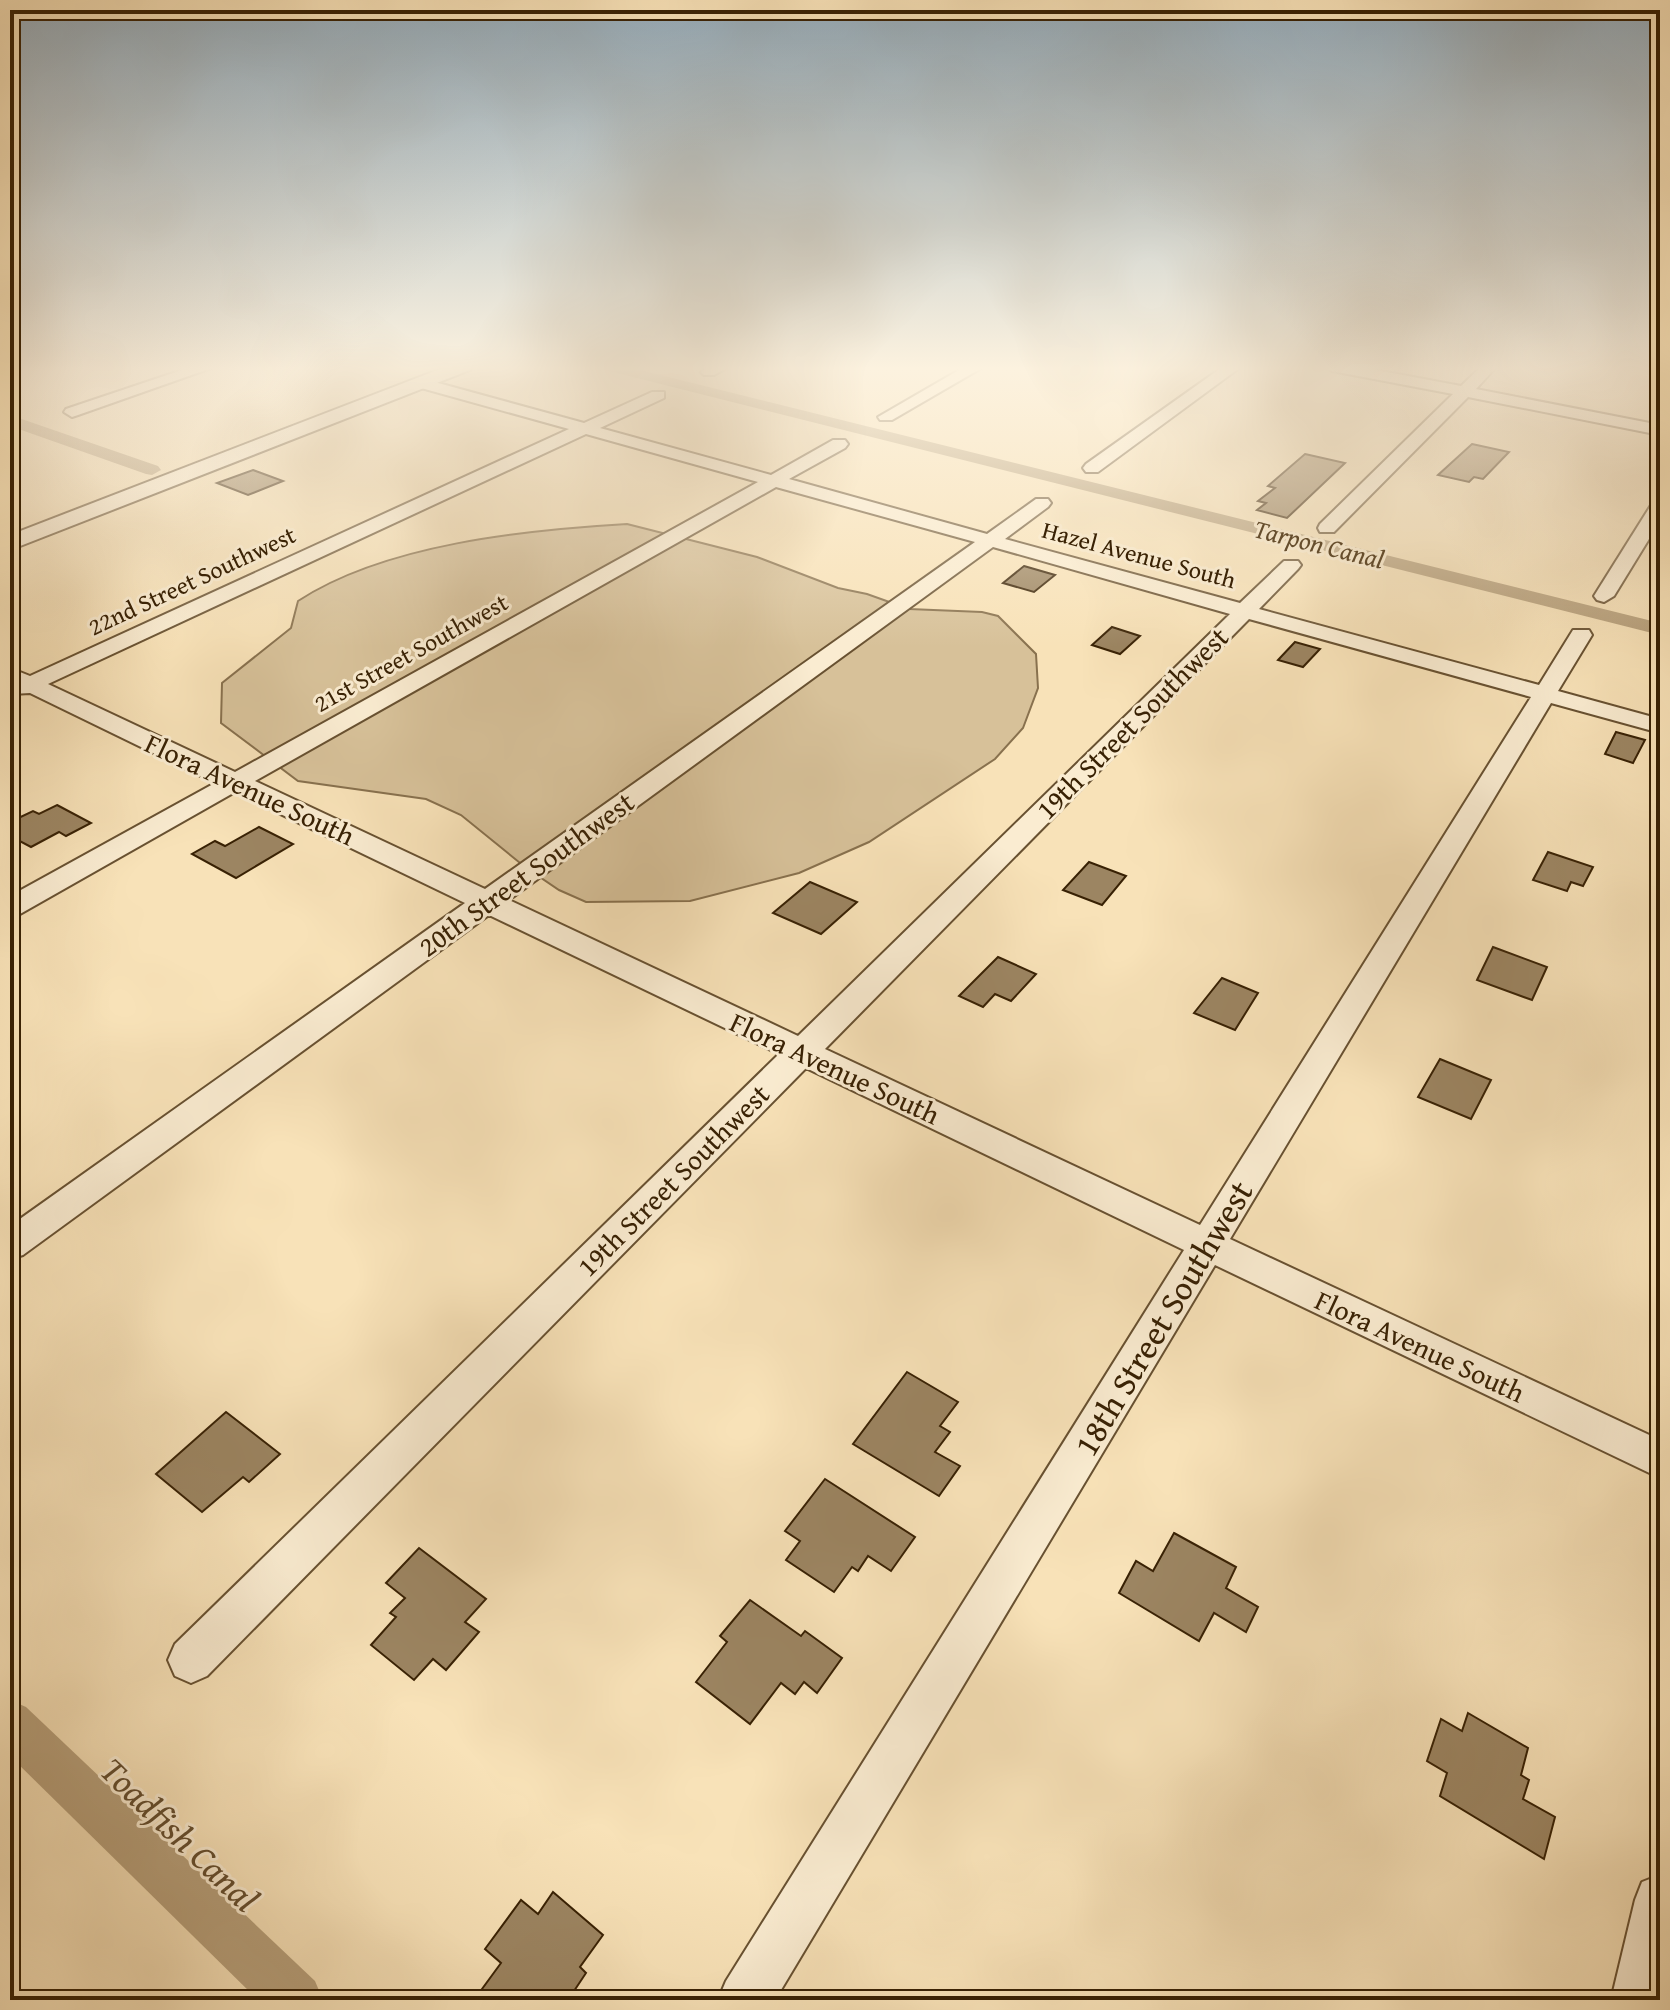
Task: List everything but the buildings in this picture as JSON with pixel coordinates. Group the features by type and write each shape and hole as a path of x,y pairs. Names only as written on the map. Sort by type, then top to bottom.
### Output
{"street":[{"path":"10,543 223,460"},
{"name":"22nd Street Southwest","path":"17,684 516,460"},
{"name":"Hazel Avenue South","path":"699,460 1660,726"},
{"name":"21st Street Southwest","path":"10,908 810,460"},
{"path":"1092,468 1103,460"},
{"path":"1327,528 1395,460"},
{"name":"20th Street Southwest","path":"10,1245 1042,503"},
{"path":"1604,596 1660,506"},
{"name":"19th Street Southwest","path":"191,1660 1291,565"},
{"name":"18th Street Southwest","path":"745,2000 1581,635"},
{"name":"Flora Avenue South","path":"17,684 235,782 1660,1460"},
{"path":"1638,2000 1660,1900"}],"shaded area":[{"path":"627,524 757,557 838,588 867,594 909,609 982,612 998,616 1036,654 1038,688 1023,728 995,759 869,842 799,873 690,901 586,902 559,890 525,867 461,815 426,799 298,781 221,723 222,683 291,628 298,601 333,582 413,553 457,543"}],"waterway":[{"path":"123,460 152,470"},
{"name":"Tarpon Canal","path":"982,460 1660,629"},
{"name":"Toadfish Canal","path":"10,1723 296,2000"}]}
